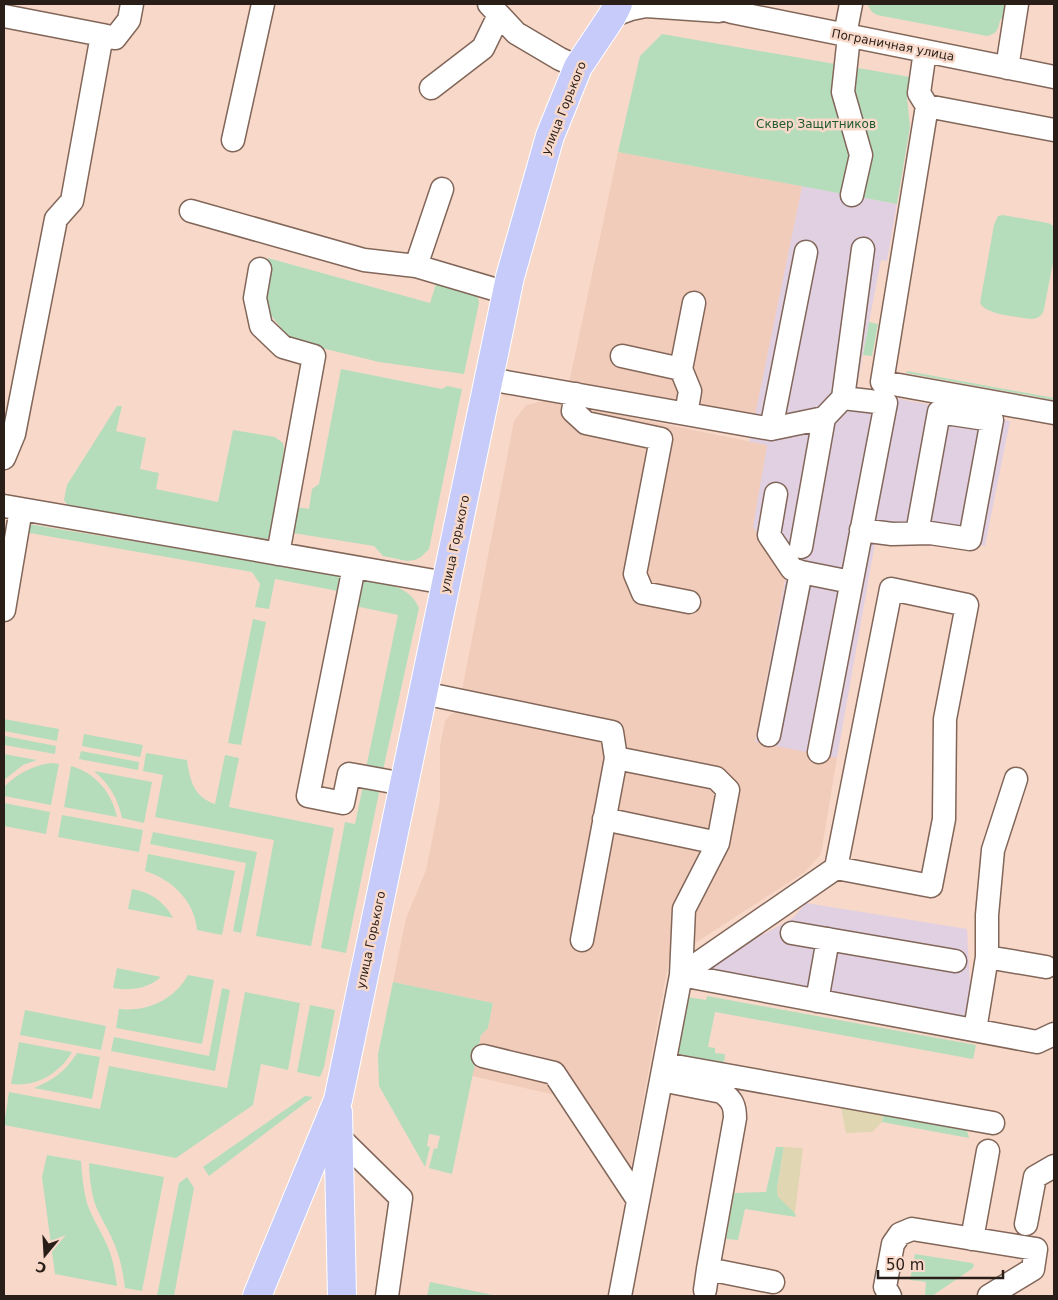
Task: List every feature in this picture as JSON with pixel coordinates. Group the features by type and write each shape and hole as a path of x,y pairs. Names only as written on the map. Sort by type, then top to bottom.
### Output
{"main road":[{"name":"улица Горького","path":"257,1296 338,1100 507,293 550,136 578,67 615,10"},
{"name":"улица Горького","path":"338,1100 342,1296"}],"street":[{"path":"4,16 115,38 129,20 132,4"},
{"path":"233,140 263,4"},
{"name":"Пограничная улица","path":"704,4 847,36 1054,77"},
{"path":"851,4 843,92 861,155 852,195"},
{"path":"1007,68 1017,4"},
{"name":"Пограничная улица","path":"615,10 655,6 726,8"},
{"path":"494,10 516,33 560,59 578,67"},
{"path":"432,88 483,48 494,10"},
{"path":"4,458 14,434 56,219 72,202 102,36"},
{"path":"925,51 919,93 927,106 882,382 1054,413"},
{"path":"927,106 1054,130"},
{"path":"416,266 442,188"},
{"path":"190,211 364,260 416,266 507,293"},
{"path":"801,547 824,418 843,398 863,250"},
{"path":"771,429 806,252"},
{"path":"260,269 255,298 261,326 283,347 314,356 278,554"},
{"path":"686,414 690,392 681,368 694,303"},
{"path":"622,356 681,368"},
{"path":"489,379 771,429 824,418"},
{"path":"576,394 573,411 586,423 661,439 635,574 643,593 689,602"},
{"path":"819,752 886,403 843,398"},
{"path":"861,530 892,534 930,533 970,539 992,420 939,412 917,533"},
{"path":"776,494 768,535 792,569 851,582"},
{"path":"4,610 13,508 446,583"},
{"path":"354,568 308,796 343,803 349,774 404,784"},
{"path":"769,735 801,572"},
{"path":"681,975 836,868 891,589 967,605 944,719 944,819 931,886 836,868"},
{"path":"423,693 612,732 616,758 582,940"},
{"path":"616,758 716,778 728,790 718,843 684,909 681,975 620,1296"},
{"path":"975,1030 987,957 987,915 993,850 1016,779"},
{"path":"604,819 718,843"},
{"path":"792,933 955,961"},
{"path":"817,1001 828,939"},
{"path":"987,957 1046,967"},
{"path":"681,975 1037,1042 1054,1034"},
{"path":"483,1056 554,1073 638,1200"},
{"path":"662,1072 994,1123"},
{"path":"662,1072 722,1092 730,1098 735,1107 735,1118 706,1280 773,1282"},
{"path":"338,1137 401,1198 387,1296"},
{"path":"972,1239 988,1151"},
{"path":"1026,1224 1035,1177 1054,1166"},
{"path":"890,1296 885,1287 893,1244 900,1234 912,1229 1036,1249 1033,1269 989,1296"}],"shaded area":[{"path":"618,152 802,186 754,420 569,383"},
{"path":"802,186 897,204 887,261 881,260 856,390 1010,421 985,546 878,526 837,758 755,743 786,575 752,527 767,446 749,442"},
{"path":"547,400 767,445 753,527 786,574 755,742 837,758 821,854 805,872 669,960 631,1167 586,1102 472,1076 481,1035 488,1028 493,1003 393,982 406,918 426,870 440,800 440,746 445,721 455,712 474,712 462,690 514,421 526,405"},
{"path":"806,903 967,929 970,986 965,1019 717,976 710,964 793,918"}],"green space":[{"path":"867,4 1004,4 1004,17 1000,20 995,32 987,36 877,15 872,12"},
{"name":"Сквер Защитников","path":"662,34 910,77 907,97 910,127 897,204 618,152 640,56"},
{"path":"1003,215 1048,223 1054,226 1054,257 1044,309 1037,318 1032,319 996,313 983,307 980,303 994,225 998,216"},
{"path":"268,258 430,303 437,281 474,293 478,297 479,303 464,374 379,362 301,343 286,334 269,313 264,294"},
{"path":"869,322 878,324 872,356 863,355"},
{"path":"341,369 442,389 447,386 462,389 429,549 415,560 407,561 383,556 374,546 293,533 297,507 309,509 312,489 319,484"},
{"path":"907,371 1054,398 1054,400 906,373"},
{"path":"117,406 122,406 116,431 146,438 140,469 159,473 156,489 218,502 233,430 275,437 283,443 284,450 271,536 266,539 68,506 64,500 67,485"},
{"path":"28,524 341,575 338,591 275,579 269,609 255,607 260,584 252,572 24,532"},
{"path":"361,579 394,586 402,590 415,600 419,608 383,770 366,768 398,615 355,606"},
{"path":"253,619 266,622 241,745 228,743"},
{"path":"4,719 59,729 57,741 4,731"},
{"path":"84,734 143,745 140,757 82,746"},
{"path":"5,736 56,746 55,754 4,745"},
{"path":"81,751 139,762 138,770 79,759"},
{"path":"146,753 187,760 194,787 202,797 215,804 225,755 239,758 229,807 334,828 311,946 256,936 274,840 155,817 163,775 143,771"},
{"path":"4,754 37,760 23,765 4,780"},
{"path":"51,763 59,764 51,805 4,796 4,787 20,774 31,768"},
{"path":"71,766 80,769 102,785 115,808 117,817 64,807"},
{"path":"94,771 152,782 144,823 122,818 112,792"},
{"path":"363,786 380,788 346,953 321,948 345,822 355,824"},
{"path":"4,803 50,812 46,834 4,826"},
{"path":"62,815 143,830 139,852 58,837"},
{"path":"153,832 257,852 241,933 233,931 246,863 150,844"},
{"path":"148,854 235,871 222,935 197,930 192,910 180,893 164,880 145,871"},
{"path":"132,889 145,892 156,898 173,918 128,909"},
{"path":"117,968 161,977 144,987 113,988"},
{"path":"188,975 214,980 202,1044 116,1028 119,1009 140,1008 159,1002 175,991"},
{"path":"393,982 493,1003 488,1028 481,1035 452,1174 429,1168 434,1148 437,1149 440,1136 429,1134 427,1146 430,1147 425,1167 379,1086 378,1054"},
{"path":"222,988 230,990 215,1071 111,1051 114,1037 209,1056"},
{"path":"245,992 300,1003 288,1070 261,1064 253,1105 176,1158 4,1125 9,1092 100,1109 109,1066 227,1088"},
{"path":"707,996 976,1045 973,1059 715,1012 708,1047 715,1048 715,1053 725,1054 724,1063 679,1055 678,1051 687,997 706,1000"},
{"path":"310,1005 335,1010 324,1067 320,1077 297,1072"},
{"path":"25,1010 106,1026 101,1050 20,1035"},
{"path":"19,1042 72,1052 54,1073 38,1081 11,1084"},
{"path":"77,1053 100,1057 92,1099 34,1088 58,1074"},
{"path":"305,1096 313,1097 209,1176 203,1167"},
{"path":"884,1109 966,1127 969,1138 882,1122"},
{"path":"776,1147 784,1147 777,1189 778,1196 795,1213 796,1217 745,1209 738,1240 726,1239 734,1193 766,1192"},
{"path":"47,1155 81,1161 87,1203 109,1250 114,1265 117,1286 55,1274 42,1177"},
{"path":"89,1163 164,1177 142,1291 125,1288 116,1248 94,1201"},
{"path":"187,1177 194,1188 174,1296 157,1296 179,1183"},
{"path":"915,1254 972,1263 974,1265 973,1268 932,1296 925,1295 926,1282 910,1280"},
{"path":"430,1282 498,1296 427,1296"}],"sand":[{"path":"841,1108 875,1111 884,1109 882,1122 872,1132 846,1133"},
{"path":"784,1147 803,1148 795,1213 778,1197 777,1189"}]}
